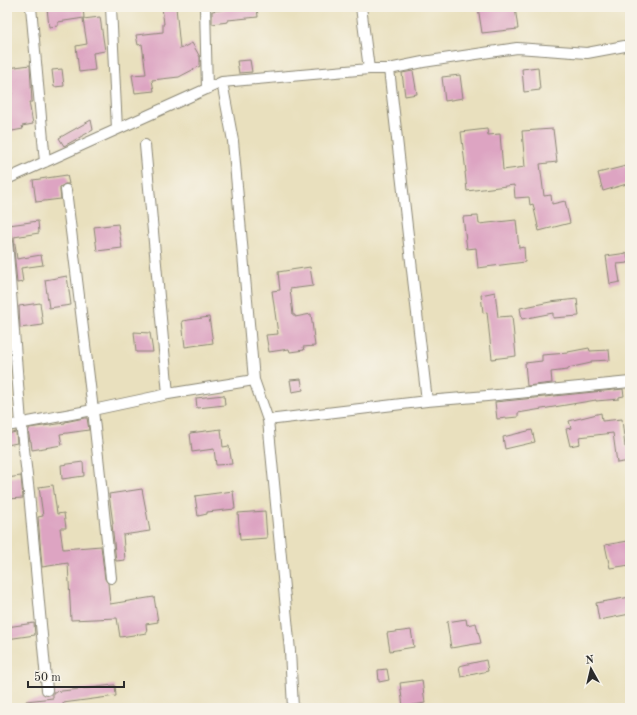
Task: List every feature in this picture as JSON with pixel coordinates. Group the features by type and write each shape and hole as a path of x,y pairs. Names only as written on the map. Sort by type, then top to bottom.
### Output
{"street":[{"path":"31,7 45,162"},
{"path":"111,7 117,129"},
{"path":"205,7 207,89"},
{"path":"361,7 369,69"},
{"path":"7,179 222,82 369,69 389,69 423,62 517,48 588,53 630,45"},
{"path":"389,69 427,401"},
{"path":"222,82 233,141 254,380 268,420 290,651 293,708"},
{"path":"145,145 168,394"},
{"path":"66,190 94,410 111,578"},
{"path":"7,240 21,423 47,690"},
{"path":"7,426 94,410 168,394 254,380"},
{"path":"268,420 427,401 630,382"}],"building":[{"path":"83,7 84,18 58,22 58,26 49,27 47,8"},
{"path":"162,7 176,7 180,49 192,43 200,57 200,66 179,77 152,80 154,91 135,93 132,75 146,74 142,44 138,45 136,35 163,32 164,24"},
{"path":"243,7 257,7 258,17 228,20 228,22 212,24 212,11"},
{"path":"478,7 515,7 518,29 482,33"},
{"path":"100,17 105,51 93,53 95,70 79,72 76,46 87,44 83,19"},
{"path":"250,60 252,72 239,73 237,61"},
{"path":"30,65 32,102 29,102 33,124 22,126 23,129 7,132 7,95 12,94 8,68"},
{"path":"538,67 540,90 524,92 522,69"},
{"path":"62,69 64,86 54,87 52,70"},
{"path":"413,71 417,94 405,96 402,73"},
{"path":"460,75 463,98 445,101 442,77"},
{"path":"91,120 93,130 64,146 59,138"},
{"path":"487,129 488,135 500,134 503,170 525,167 522,131 553,129 557,162 540,164 544,196 551,195 552,204 565,201 570,223 539,231 533,204 530,205 529,197 515,198 514,185 467,191 461,132"},
{"path":"626,166 630,183 603,191 598,173"},
{"path":"67,175 69,184 65,184 60,187 61,199 36,202 33,180"},
{"path":"478,216 479,224 516,220 519,248 524,247 525,262 478,268 476,248 467,249 463,217"},
{"path":"38,221 39,233 14,237 17,259 41,255 43,265 21,268 23,282 17,283 13,240 12,236 7,234 7,230 10,229 9,225"},
{"path":"118,224 122,248 97,251 94,227"},
{"path":"627,253 628,263 617,264 620,282 610,284 606,256"},
{"path":"310,267 313,286 290,289 293,315 295,315 295,317 311,314 315,346 303,347 304,350 290,352 289,349 269,352 266,335 278,334 272,291 280,290 278,272"},
{"path":"67,276 71,305 49,308 45,280"},
{"path":"495,292 498,317 512,316 516,356 492,359 487,312 483,313 481,295"},
{"path":"577,299 579,316 553,318 553,313 522,319 520,308 550,302"},
{"path":"40,303 43,325 20,328 19,306"},
{"path":"209,317 213,343 185,347 182,321"},
{"path":"134,332 150,333 153,352 136,352"},
{"path":"589,348 590,351 609,350 610,360 591,361 591,363 568,368 568,370 551,372 552,383 527,386 525,363 542,361 542,355 568,353"},
{"path":"301,379 303,390 292,392 290,380"},
{"path":"623,389 624,396 619,397 619,399 596,400 518,413 518,417 497,419 495,402"},
{"path":"224,395 225,405 197,408 196,398"},
{"path":"601,413 602,421 622,419 625,447 630,447 630,461 617,463 613,433 579,437 580,444 570,446 566,429 571,428 569,421"},
{"path":"87,418 89,430 60,434 62,445 32,450 28,430 29,428 65,423"},
{"path":"221,429 223,447 229,446 232,464 216,465 214,449 192,452 190,433"},
{"path":"532,430 535,442 505,449 503,437"},
{"path":"16,432 17,443 7,445 7,434"},
{"path":"83,462 84,476 62,479 61,465"},
{"path":"21,476 23,498 7,499 7,478"},
{"path":"53,485 57,514 64,513 66,528 60,528 63,549 101,546 105,579 108,583 110,604 154,597 158,622 146,624 147,633 120,637 117,618 71,620 68,563 42,567 38,517 43,516 39,487"},
{"path":"142,489 150,531 123,535 125,560 116,561 109,494"},
{"path":"233,491 235,509 207,512 207,514 198,516 195,496"},
{"path":"265,511 267,538 240,540 238,513"},
{"path":"628,541 630,550 630,565 610,568 605,545"},
{"path":"630,597 630,614 599,620 596,603"},
{"path":"466,619 467,625 476,623 481,643 451,648 447,622"},
{"path":"34,623 35,635 7,639 7,627"},
{"path":"411,630 414,647 390,651 387,633"},
{"path":"486,660 488,671 461,677 459,666"},
{"path":"387,669 389,680 379,682 378,670"},
{"path":"422,680 425,703 403,707 400,683"},
{"path":"115,685 116,696 63,703 64,708 26,708 26,701 53,698 53,692"}]}
